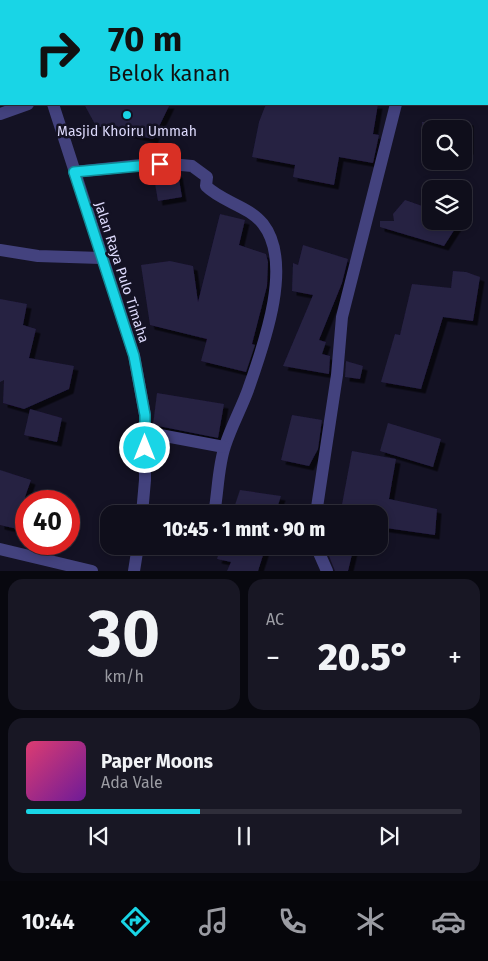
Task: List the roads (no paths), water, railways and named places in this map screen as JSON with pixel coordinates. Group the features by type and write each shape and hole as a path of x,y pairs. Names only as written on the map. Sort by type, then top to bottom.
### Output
{"street":[{"path":"0,114 25,105"},
{"name":"Jalan Raya Pulo Timaha","path":"53,105 134,356 145,415 145,480 143,505"},
{"path":"317,505 337,376 342,317 396,105"},
{"path":"74,172 160,164 192,166 207,177 206,186 220,199 245,210 263,224 273,246 277,280 266,334 248,390 224,447 215,505"},
{"path":"0,250 38,256 84,259 101,258"},
{"path":"144,432 224,447"},
{"path":"0,549 92,571"},
{"path":"134,571 137,555"},
{"path":"320,555 327,571"}],"place":[{"name":"Masjid Khoiru Ummah","path":"127,115"}]}
